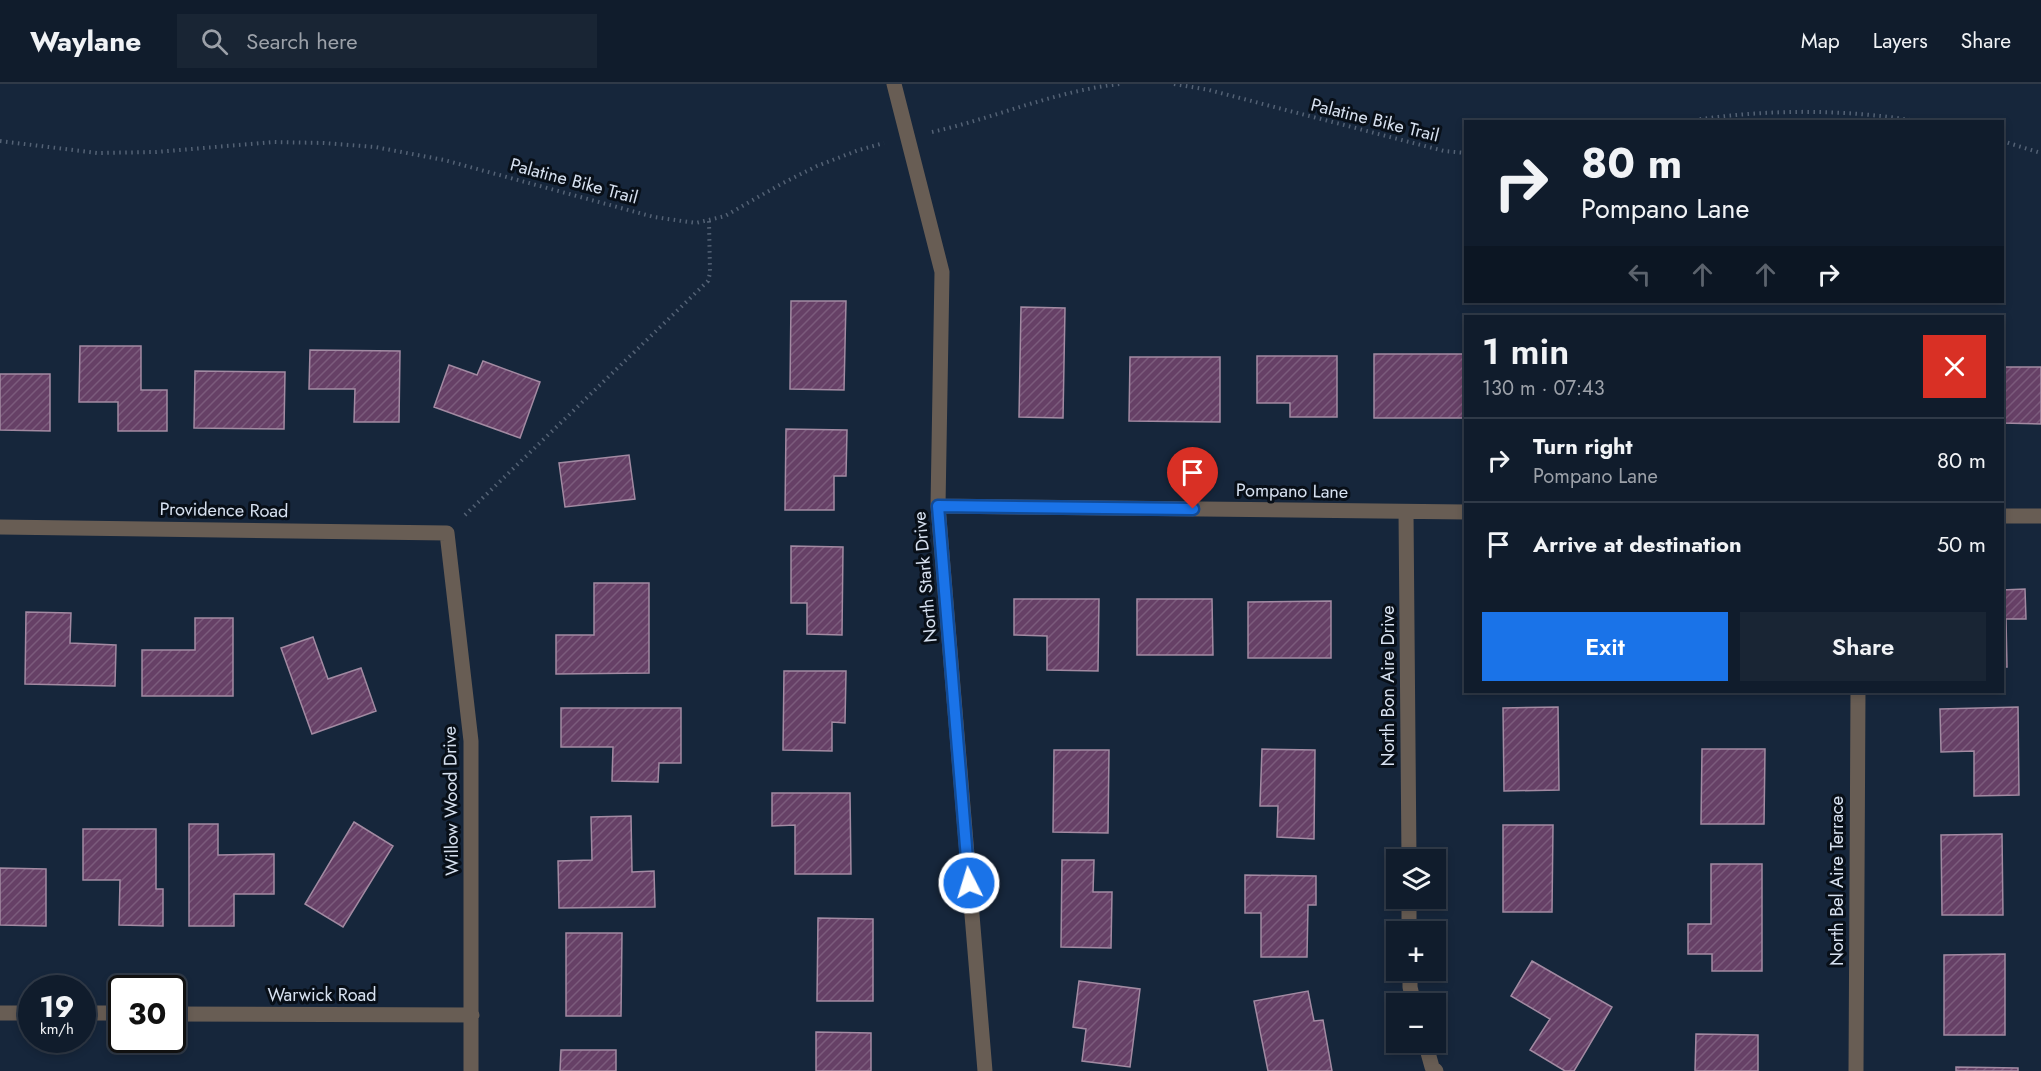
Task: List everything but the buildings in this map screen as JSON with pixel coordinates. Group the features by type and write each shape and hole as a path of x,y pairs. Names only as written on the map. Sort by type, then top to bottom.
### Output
{"street":[{"name":"North Stark Drive","path":"894,84 942,272 938,506 985,1071"},
{"name":"Pompano Lane","path":"938,506 1464,512"},
{"name":"North Bon Aire Drive","path":"1406,512 1409,849"},
{"path":"2004,516 2041,516"},
{"name":"Providence Road","path":"0,527 447,532"},
{"name":"Willow Wood Drive","path":"447,532 471,741 471,1071"},
{"name":"North Bel Aire Terrace","path":"1856,1071 1858,693"},
{"path":"0,1013 18,1013"},
{"name":"Warwick Road","path":"186,1014 472,1015"},
{"path":"1428,1053 1436,1071"}],"path":[{"name":"Palatine Bike Trail","path":"0,141 98,153 156,152 274,142 375,147 444,160 654,217 696,223 724,216 817,166 859,150 955,127 1059,94 1120,84"},
{"name":"Palatine Bike Trail","path":"1174,84 1209,90 1444,151 1464,153"},
{"path":"1692,120 1796,111 1888,116 1911,120"},
{"path":"2004,142 2041,153"},
{"path":"447,532 708,280 710,273 709,221"}],"route":[{"path":"969,883 938,506 1193,509"}]}
